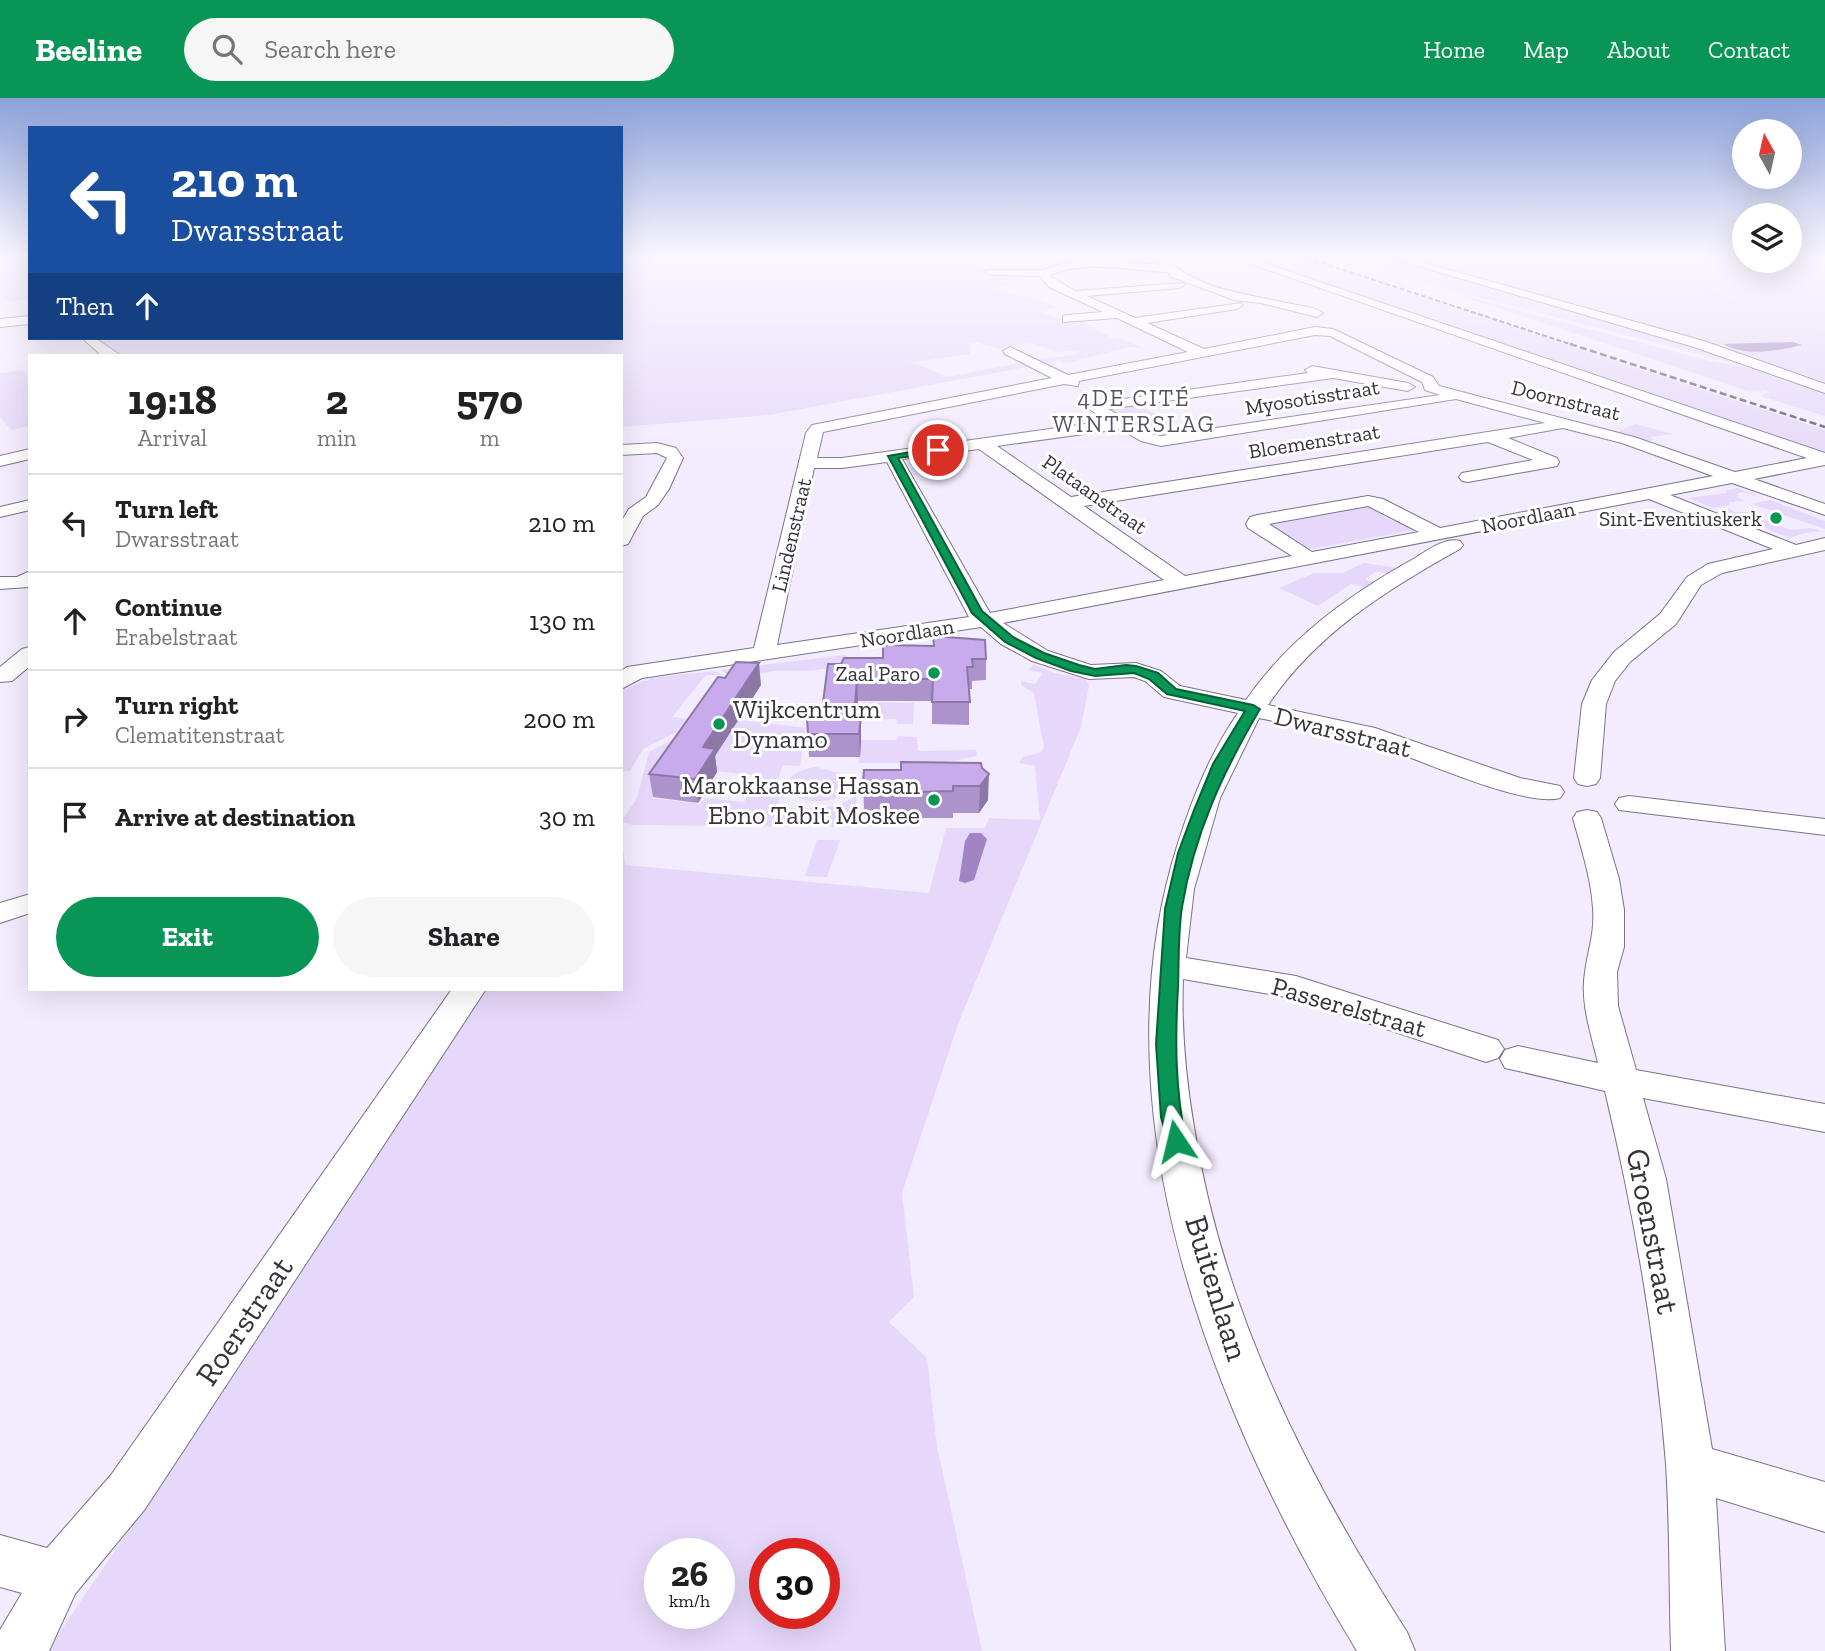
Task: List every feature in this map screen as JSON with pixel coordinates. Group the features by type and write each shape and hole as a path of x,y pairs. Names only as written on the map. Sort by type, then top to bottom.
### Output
{"street":[{"path":"1153,330 1205,352 1249,359"},
{"path":"1451,330 1825,460"},
{"path":"1651,330 1699,344 1825,389"},
{"name":"Doornstraat","path":"1205,352 1315,331 1333,333 1428,380 1430,387 1637,442 1825,510"},
{"path":"90,340 106,354"},
{"path":"1010,351 1098,396"},
{"path":"828,425 1061,377 1205,352"},
{"path":"1288,366 1408,387"},
{"path":"1197,450 1178,428 1154,440 1120,424 1093,407 1331,374"},
{"name":"Myosotisstraat","path":"1178,428 1438,400 1454,395"},
{"path":"1135,401 1156,411"},
{"path":"809,463 842,463 1120,424"},
{"name":"Bloemenstraat","path":"1069,503 1567,424"},
{"name":"Lindenstraat","path":"764,653 814,433 818,428 828,425"},
{"path":"1468,477 1551,462 1488,436"},
{"name":"Plataanstraat","path":"983,443 1182,583"},
{"path":"623,450 657,448 674,454 675,458 652,501 628,513 623,532"},
{"path":"0,461 28,454"},
{"name":"Dwarsstraat","path":"892,456 977,613 1015,643 1076,668 1095,673 1126,668 1136,670 1153,676 1172,692 1366,733 1514,785 1550,792 1564,805 1587,798 1825,827"},
{"name":"Noordlaan","path":"628,668 867,640 986,620 1310,559 1445,539 1825,460"},
{"path":"1652,494 1825,564"},
{"path":"1310,559 1255,524 1257,521 1368,501 1377,503 1445,539"},
{"path":"0,512 28,505"},
{"name":"Buitenlaan","path":"1388,1651 1315,1530 1268,1433 1232,1346 1202,1258 1171,1117 1165,1044 1168,966 1174,909 1186,853 1220,764 1253,709 1300,650 1339,615 1445,539"},
{"name":"Groenstraat","path":"1698,1651 1690,1466 1681,1391 1649,1195 1601,1006 1601,972 1608,947 1609,910 1587,798 1594,704 1604,680 1622,657 1668,620 1700,575 1714,568 1825,544"},
{"path":"1244,571 1278,586"},
{"path":"0,583 22,583 28,578"},
{"path":"2,676 28,656"},
{"path":"2,676 28,675"},
{"name":"Dwarsstraat","path":"1550,792 1564,784 1612,813 1629,804"},
{"path":"0,913 28,904"},
{"name":"Passerelstraat","path":"1168,966 1296,987 1502,1054 1621,1081 1825,1118"},
{"name":"Roerstraat","path":"18,1651 35,1625 57,1576 128,1492 468,991"},
{"path":"1690,1466 1825,1507"},
{"path":"0,1561 57,1576"}],"shaded area":[{"path":"623,330 1099,330 1142,348 1130,347 1066,363 1059,360 1048,362 1069,375 1065,375 1035,360 1079,354 1076,352 1080,350 1058,352 1028,342 998,349 977,342 968,343 971,346 970,354 908,363 918,364 947,377 1019,363 1033,364 1056,376 1052,379 1027,367 769,415 623,427 623,354 122,354 109,349 98,340 623,340"},
{"path":"1456,330 1523,330 1825,430 1825,452 1817,453"},
{"path":"1565,330 1595,330 1710,361 1757,369 1825,393 1825,416 1760,396 1770,392 1761,388 1763,391 1751,392"},
{"path":"1607,330 1638,330 1746,366"},
{"path":"1662,330 1825,330 1822,339 1710,344"},
{"path":"1808,330 1825,332 1825,386 1710,344 1811,338 1807,335 1811,333"},
{"path":"1793,342 1802,345 1752,352 1723,344"},
{"path":"23,370 28,376 28,426 11,430 0,417 0,373"},
{"path":"1136,404 1178,426 1191,424 1206,430 1161,439 1138,430 1147,428 1136,422 1126,424 1103,407"},
{"path":"1635,424 1674,434 1650,437 1655,440 1644,441 1614,433"},
{"path":"1737,488 1763,498 1743,492 1736,494 1739,496 1736,497 1746,501 1729,502 1730,505 1714,508 1688,498 1726,493"},
{"path":"1770,500 1825,521 1825,529 1752,504"},
{"path":"1366,504 1394,515 1382,515 1386,518 1419,529 1306,550 1285,539 1296,538 1271,531 1282,530 1263,526 1264,522"},
{"path":"1728,508 1734,512 1747,512 1790,530 1810,528 1822,531 1790,538 1720,510"},
{"path":"1364,563 1397,568 1388,574 1377,571 1365,579 1374,583 1366,588 1351,584 1318,606 1279,588 1314,573 1342,573"},
{"path":"846,655 848,660 839,667 808,671 774,671 729,676 721,670"},
{"path":"1034,664 1054,673 1086,679 1089,686 1081,727 958,1024 902,1193 914,1297 889,1322 927,1358 937,1447 982,1651 47,1651 486,991 623,991 623,848 625,865 929,893 946,828 985,828 989,818 1040,820 1035,766 1019,763 1023,757 1039,753 1044,748 1034,693 1021,685 1021,681 1035,684 1043,673 1028,670"},
{"path":"714,671 723,675 706,675 672,717 688,719 673,734 643,749 630,771 623,771 623,690 650,678"},
{"path":"862,702 914,703 913,724 897,724 896,719 860,720"},
{"path":"738,720 806,728 800,766 783,765 776,784 780,797 778,808 829,807 857,795 854,827 633,825 623,822 637,798 649,752 676,738","holes":["673,766 759,776 744,802 705,798 700,804 652,798"]},
{"path":"897,736 917,737 918,751 976,750 977,756 943,763 859,763 861,740 896,740"},
{"path":"816,767 843,774 849,784 844,791 830,800 813,801 789,792 787,782 793,776"},
{"path":"970,833 981,833 987,839 974,880 965,883 959,881 965,841"},
{"path":"817,840 840,840 827,877 805,876"}],"building":[{"path":"933,636 985,640 986,659 972,659 973,667 967,667 970,702 932,702 933,679 857,679 854,717 861,717 859,734 808,734 807,718 821,718 828,664 841,664 844,658 883,658 883,645 934,646"},
{"path":"736,662 759,663 703,747 715,749 695,779 649,774 718,677 725,678"},
{"path":"901,762 981,763 982,768 989,774 980,786 953,786 953,791 916,792 916,787 863,783 864,770 901,770"}],"railway":[{"path":"1529,330 1576,346"},
{"path":"1570,344 1825,427"}],"place":[{"name":"Sint-Eventiuskerk","path":"1776,518"},
{"name":"Zaal Paro","path":"934,673"},
{"name":"Wijkcentrum Dynamo","path":"719,724"},
{"name":"Marokkaanse Hassan Ebno Tabit Moskee","path":"934,800"}],"district":[{"name":"4DE CITÉ WINTERSLAG","path":"1134,411"}],"route":[{"path":"938,450 892,456 977,613 1009,639 1040,656 1095,673 1126,668 1136,670 1153,676 1172,692 1253,709 1220,764 1186,853 1174,909 1168,966 1165,1044 1171,1117 1176,1141"}]}
